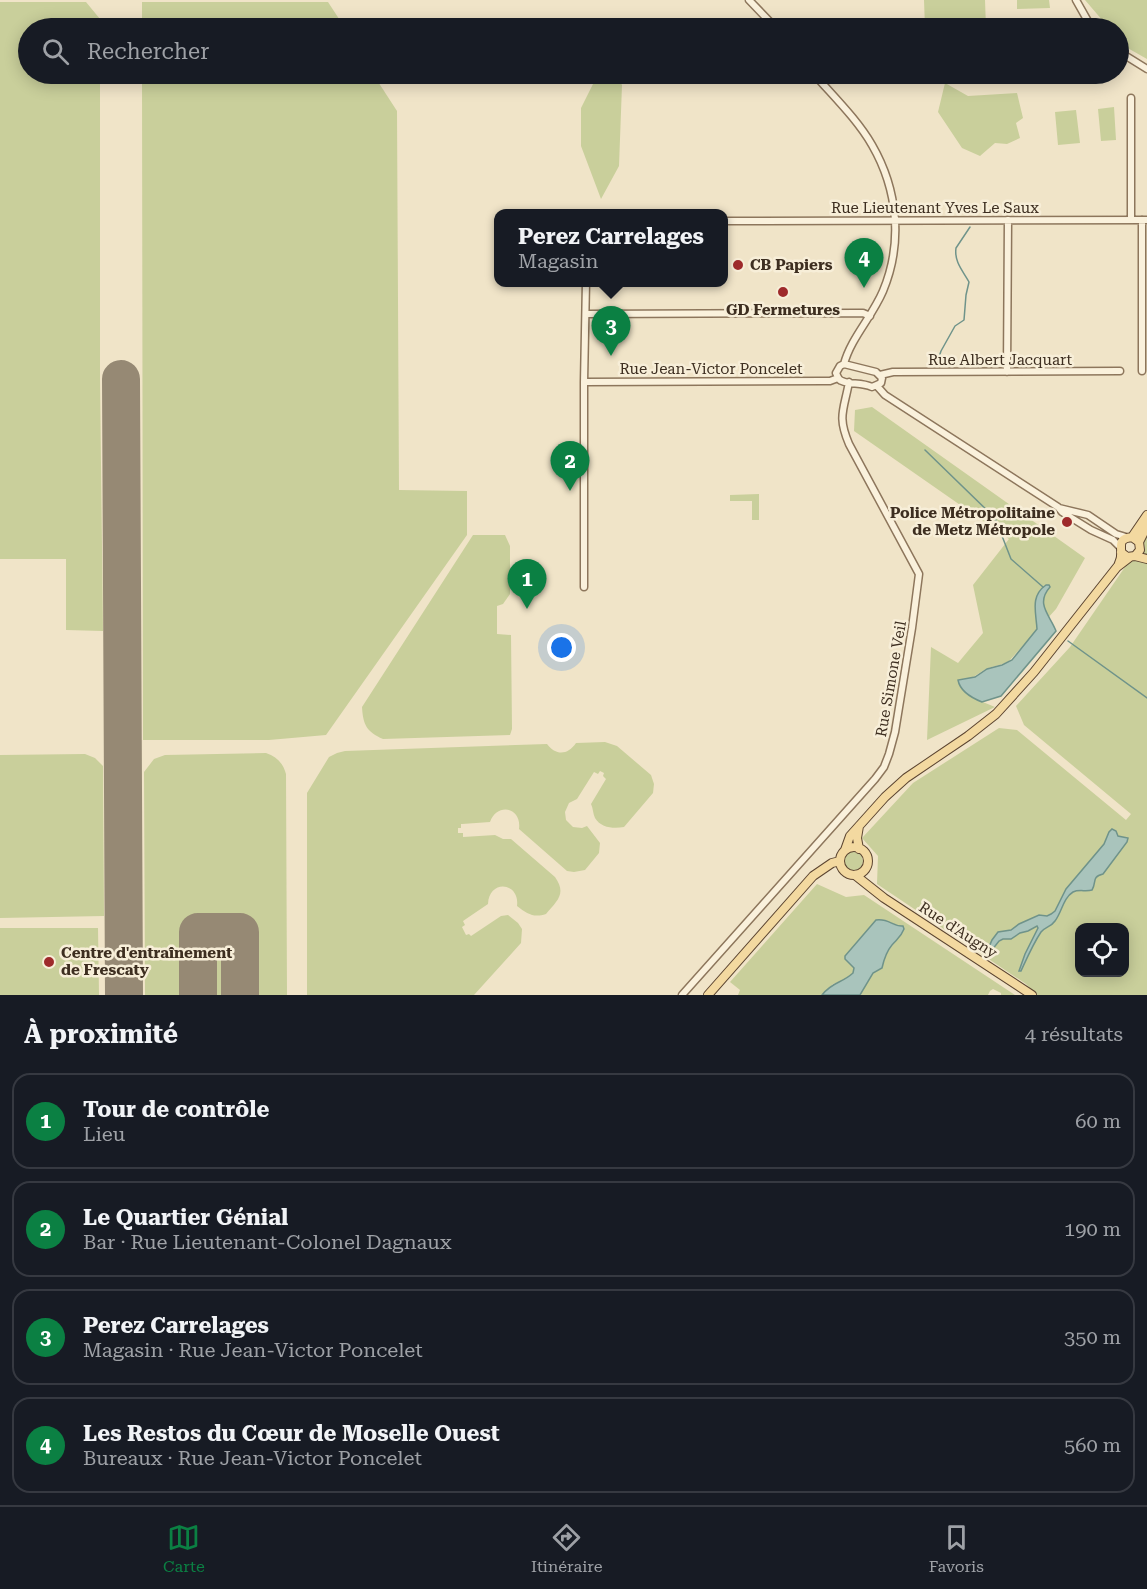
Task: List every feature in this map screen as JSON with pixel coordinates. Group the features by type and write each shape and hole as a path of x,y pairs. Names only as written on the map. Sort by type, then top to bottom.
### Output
{"main road":[{"path":"1117,567 1122,541 1129,537 1147,515"},
{"path":"843,870 840,861 850,836 885,797 906,778 996,714 1034,672 1117,567 1139,552 1147,526"},
{"path":"1129,537 1140,544 1147,557"},
{"path":"1121,549 1125,556 1147,557"},
{"path":"859,849 857,838 860,825"},
{"path":"822,870 843,870 855,875 864,870 867,866 865,853 853,848 846,850"},
{"path":"708,995 813,876 832,863 840,861"},
{"path":"864,870 867,873 870,887"},
{"name":"Rue d'Augny","path":"855,875 884,898 1032,995"}],"street":[{"path":"749,0 766,18"},
{"path":"1076,0 1086,18"},
{"path":"1129,57 1147,69"},
{"path":"822,84 871,144 887,181 896,220 894,250 883,292 848,351 844,364 836,373 842,381 872,387 881,383 882,378 876,372 844,364"},
{"path":"1131,98 1131,220"},
{"path":"1007,372 1008,220"},
{"path":"1143,371 1144,220"},
{"name":"Rue Lieutenant Yves Le Saux","path":"728,221 1144,220"},
{"path":"584,587 586,287"},
{"path":"586,314 863,313 870,316"},
{"name":"Rue Albert Jacquart","path":"880,375 893,372 1120,371"},
{"name":"Rue Jean-Victor Poncelet","path":"584,382 830,381 838,378"},
{"name":"Rue Simone Veil","path":"682,995 876,779 884,767 896,732 919,574 843,429 842,415 849,382"},
{"path":"877,386 885,395 1058,507 1088,515 1116,534 1129,537"},
{"path":"1058,507 1062,512 1091,530 1113,540 1121,549"},
{"path":"1082,524 1088,515"}],"green space":[{"path":"924,0 985,0 986,18 925,18"},
{"path":"1017,0 1049,0 1050,8 1017,9"},
{"path":"1085,0 1147,0 1147,59 1129,49 1129,18 1100,18"},
{"path":"0,2 86,2 99,18 18,18 18,84 100,84 103,631 66,630 66,559 0,559"},
{"path":"142,2 328,2 338,18 142,18"},
{"path":"142,84 379,84 397,111 399,490 467,491 467,535 326,735 269,740 143,740"},
{"path":"593,84 622,85 619,166 601,199 581,146 581,108"},
{"path":"945,84 968,96 1017,93 1023,118 1016,123 1020,138 1007,144 995,143 980,156 962,148 938,112"},
{"path":"1114,107 1116,140 1101,141 1098,109"},
{"path":"1076,110 1080,143 1058,145 1055,112"},
{"path":"872,407 1085,558 1056,609 1009,661 963,679 964,691 995,707 927,740 931,647 958,663 983,633 973,585 1009,539 854,431 855,410"},
{"path":"759,494 759,520 752,520 752,501 730,501 730,495"},
{"path":"473,535 505,535 510,546 510,594 503,604 497,606 497,634 511,635 512,729 510,735 383,739 373,734 367,727 363,719 362,707"},
{"path":"1147,535 1147,995 1036,995 1026,984 877,884 878,856 862,838 913,783 999,728 1017,730 1126,820 1131,814 1024,725 1016,706 1070,647"},
{"path":"605,742 617,746 651,775 654,784 653,793 624,827 604,826 595,818 591,804 606,779 603,776 604,773 594,772 577,799 569,803 565,812 566,820 573,827 587,826 600,843 599,853 585,870 567,871 519,829 517,816 508,810 498,812 490,822 461,824 461,828 458,828 458,833 463,833 463,837 495,835 503,839 511,839 555,877 560,888 559,897 554,905 546,914 538,916 527,913 517,906 517,898 509,888 498,887 493,890 488,904 463,921 465,925 462,927 466,935 471,936 501,916 508,915 522,929 521,943 474,995 307,995 307,793 329,757 345,751 547,744 554,751 566,752 576,743"},
{"path":"266,753 279,761 286,774 287,995 145,995 144,772 154,759 165,755"},
{"path":"85,754 95,758 103,766 104,916 0,918 0,755"},
{"path":"853,851 860,854 863,861 860,868 853,871 846,868 843,861 846,854"},
{"path":"817,884 846,897 864,895 1015,995 1001,995 993,989 988,995 860,995 873,973 882,968 884,957 895,942 898,927 892,923 874,923 845,956 854,968 853,973 833,984 822,995 738,995 740,990 730,982"},
{"name":"Centre d'entraînement de Frescaty","path":"0,928 98,928 99,995 0,995"}],"water":[{"path":"1046,585 1050,587 1044,599 1045,609 1056,631 1001,696 982,702 964,691 958,680 975,677 987,669 1012,660 1037,629 1036,599"},
{"path":"1112,829 1118,836 1128,838 1127,842 1103,874 1096,878 1092,890 1075,891 1067,898 1055,921 1038,937 1021,971 1019,971 1037,926 1011,939 999,941 988,955 986,954 998,932 1011,930 1039,915 1047,916 1055,911 1066,889 1104,844"},
{"path":"876,920 903,926 904,929 888,950 882,968 873,973 860,995 822,995 830,987 853,973 854,968 845,956"}],"waterway":[{"path":"936,366 941,351 955,326 964,320 969,282 958,262 956,248 970,227"},
{"path":"925,450 995,518 1011,559 1043,587"},
{"path":"1068,641 1147,698"}],"runway":[{"path":"121,379 124,995"},
{"path":"198,995 198,932 240,932 240,995"}],"place":[{"name":"CB Papiers","path":"738,265"},
{"name":"Les Restos du Cœur de Moselle Ouest","path":"864,288"},
{"name":"GD Fermetures","path":"783,292"},
{"name":"Perez Carrelages","path":"611,356"},
{"name":"Le Quartier Génial","path":"570,491"},
{"name":"Police Métropolitaine de Metz Métropole","path":"1067,522"},
{"name":"Tour de contrôle","path":"527,609"},
{"name":"Centre d'entraînement de Frescaty","path":"49,962"}]}
